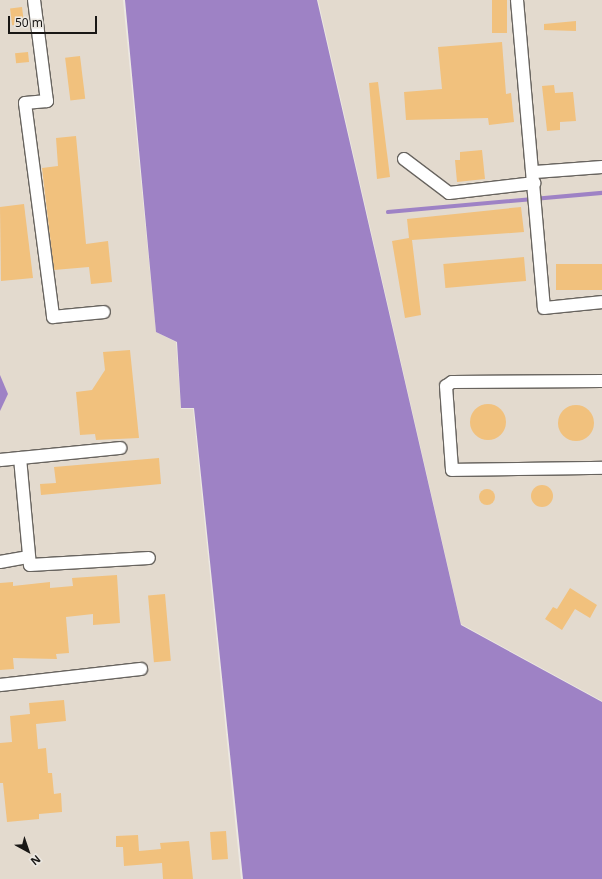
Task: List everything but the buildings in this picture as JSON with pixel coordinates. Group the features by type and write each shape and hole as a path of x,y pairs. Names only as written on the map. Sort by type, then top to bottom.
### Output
{"lane":[{"path":"34,0 47,101 25,103 53,317 104,312"},
{"path":"517,0 544,308 602,302"},
{"path":"404,159 449,193 534,182 602,167"},
{"path":"602,381 452,382 446,386 452,470 602,468"},
{"path":"0,460 120,448"},
{"path":"20,458 30,565 149,558"},
{"path":"0,562 29,557"},
{"path":"0,684 141,669"}],"shaded area":[{"path":"0,0 123,0 156,332 176,342 181,409 193,409 241,879 0,879"},
{"path":"125,0 317,0 461,625 602,702 602,879 243,879 194,408 181,408 177,342 156,332"},
{"path":"318,0 602,0 602,701 461,624"},
{"path":"0,375 8,394 0,411"}],"waterway":[{"path":"388,212 602,193"}]}
